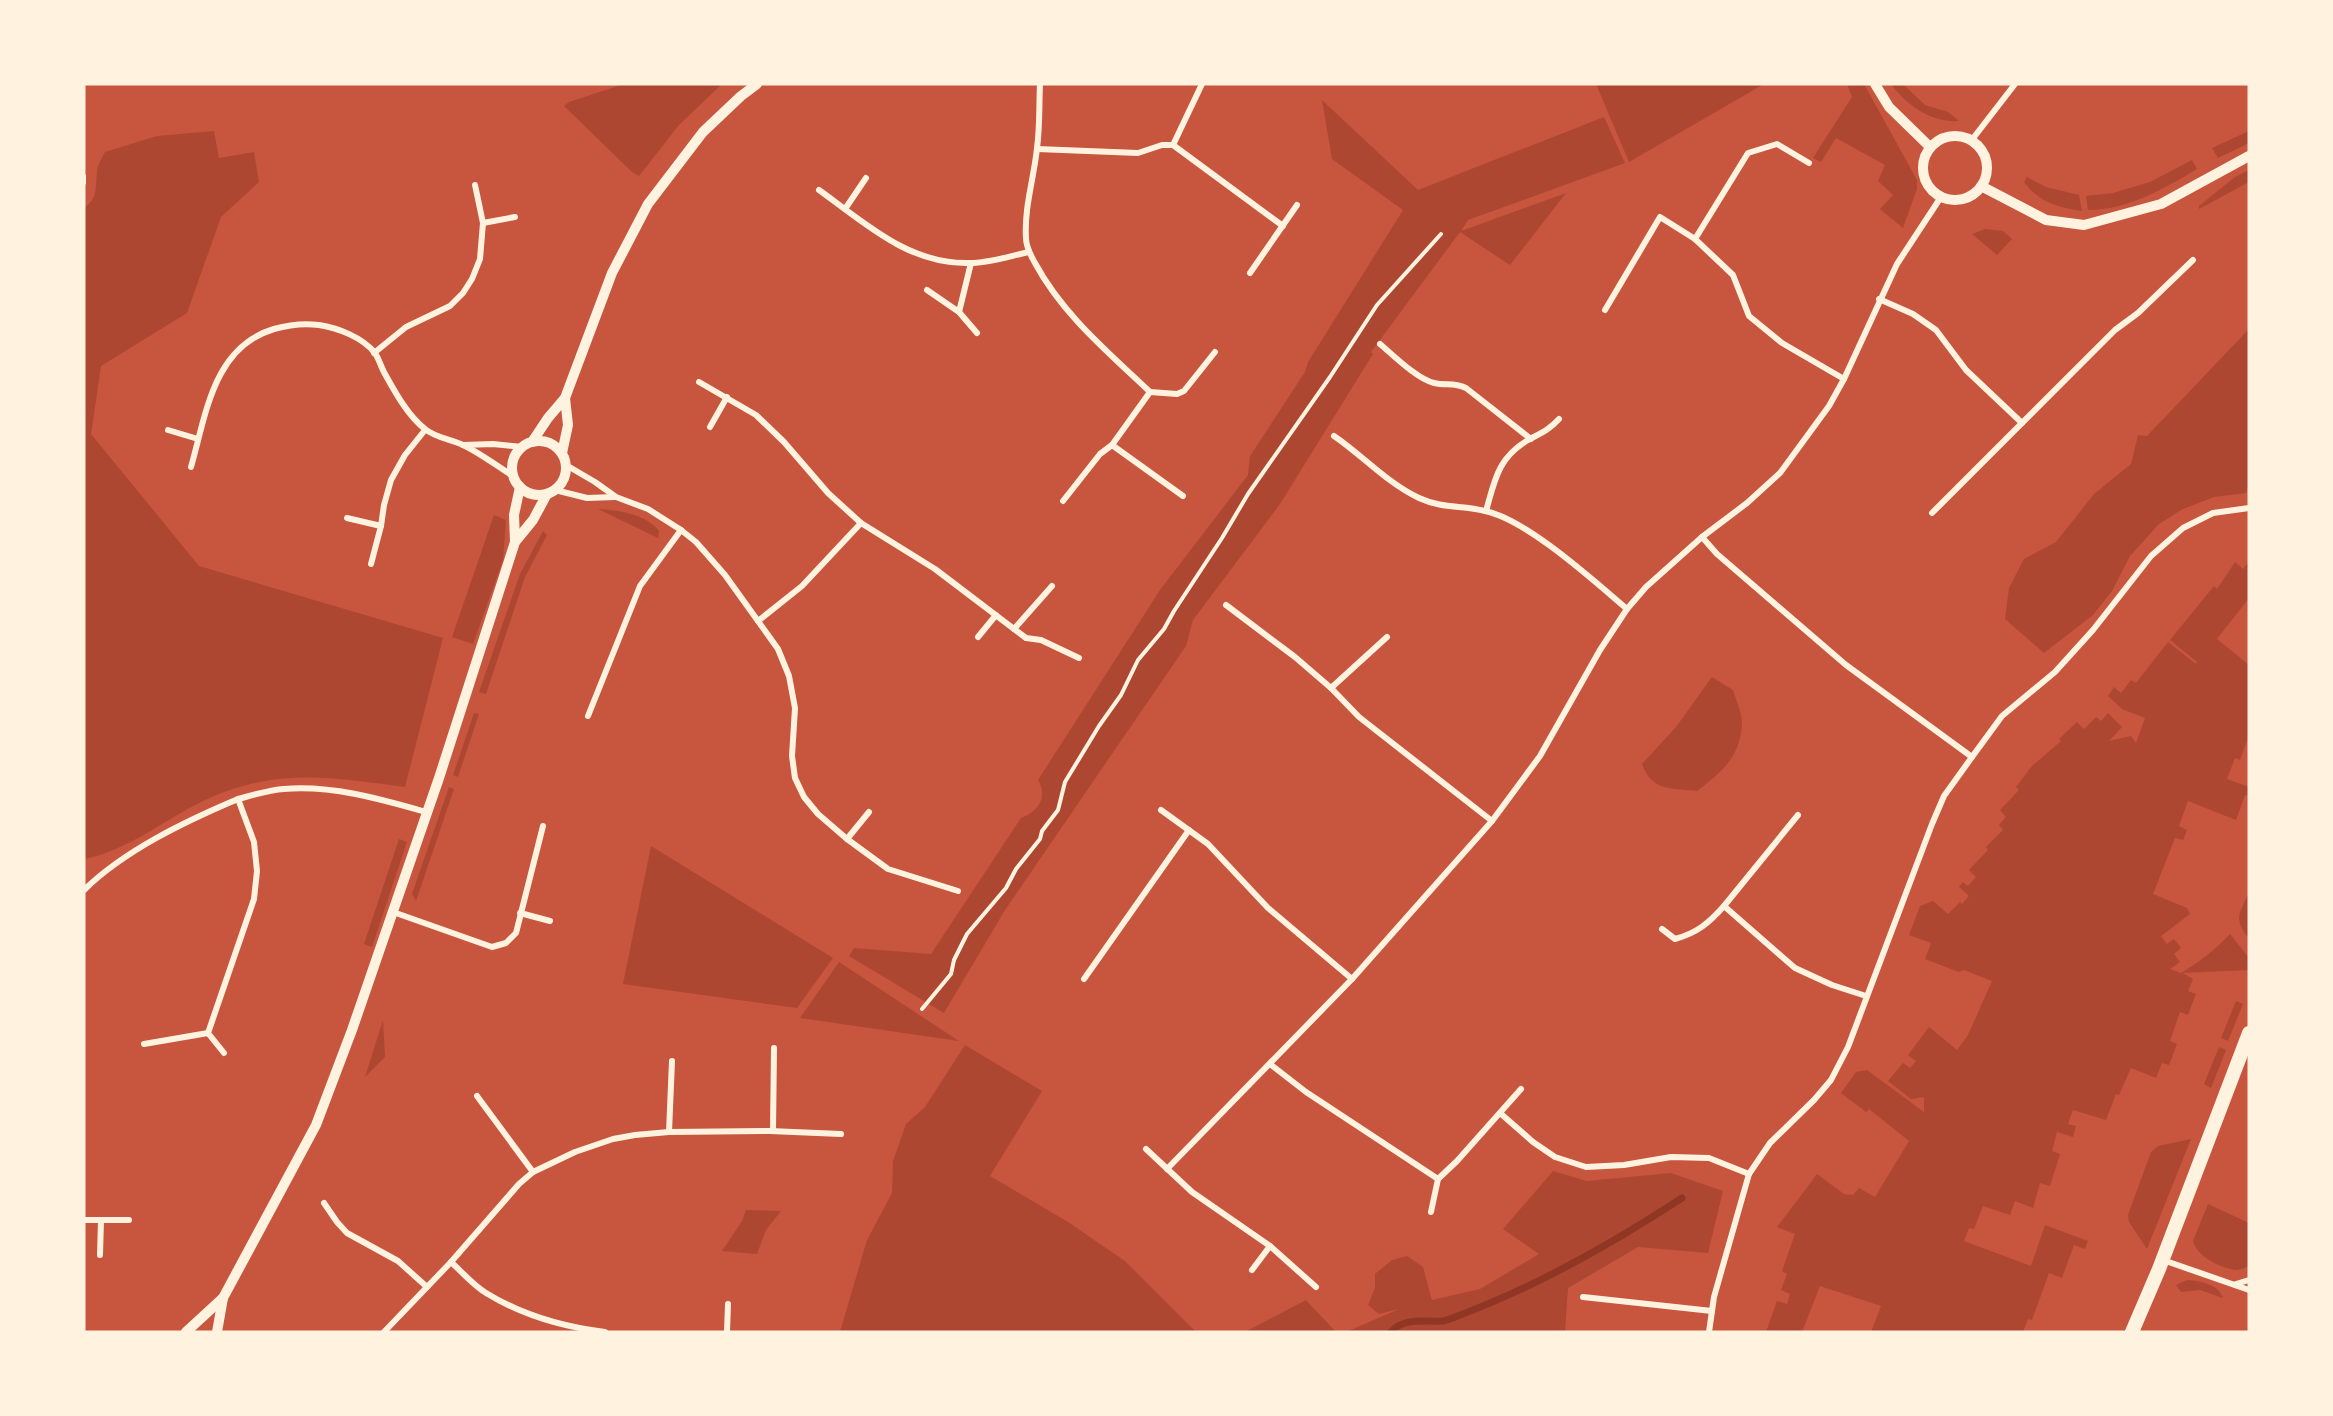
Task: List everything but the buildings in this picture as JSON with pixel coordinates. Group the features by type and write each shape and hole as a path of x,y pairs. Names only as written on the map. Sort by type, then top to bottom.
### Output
{"main road":[{"path":"2132,1332 2249,1033"}],"street":[{"path":"513,476 513,460 565,398 612,273 648,204 703,132 757,84"},
{"path":"1040,84 1037,148 1032,172 1026,240 1029,252 1045,281 1062,306 1150,392 1177,394 1184,391 1215,352"},
{"path":"1173,145 1202,84"},
{"path":"1875,84 1889,107 1930,147"},
{"path":"1971,141 2015,84"},
{"path":"1954,136 1971,141 1979,147 1987,166 1981,186 1975,193 1959,200 1941,197 1933,192 1923,175 1922,165 1930,147 1937,141 1954,136"},
{"path":"1695,239 1748,153 1777,144 1809,163"},
{"path":"1037,148 1138,153 1162,145 1173,145 1283,226"},
{"path":"1981,186 2046,220 2084,225 2161,204 2249,156"},
{"path":"845,209 866,178"},
{"path":"374,352 406,327 450,306 463,293 472,279 480,260 483,223 475,185"},
{"path":"819,190 904,250 924,258 971,263 1029,252"},
{"path":"1167,1169 1352,979 1492,821 1540,756 1600,650 1627,609 1663,571 1701,537 1747,503 1780,473 1812,432 1845,379 1897,264 1941,197"},
{"path":"1250,273 1298,205"},
{"path":"483,223 515,217"},
{"path":"1605,310 1660,217 1695,239 1733,275 1749,316 1782,343 1845,379"},
{"path":"1932,513 2115,330 2138,313 2193,260"},
{"path":"960,312 971,263"},
{"path":"927,290 960,312 977,333"},
{"path":"1880,299 1913,314 1936,330 1966,370 2022,423"},
{"path":"190,467 213,386 224,366 241,346 262,333 287,325 312,324 336,328 374,352 412,417 425,430 463,445 513,476 520,487 533,494 551,492 587,498 615,497"},
{"path":"1380,344 1434,384 1456,383 1466,388 1531,439"},
{"path":"699,382 756,416 784,442 828,494 861,523 935,569 1026,638 1041,640 1079,658"},
{"path":"1063,501 1100,454 1112,445 1150,392"},
{"path":"710,427 727,397"},
{"path":"562,453 567,425 565,398"},
{"path":"1486,511 1496,475 1503,461 1514,450 1542,435 1559,419"},
{"path":"168,430 198,439"},
{"path":"371,564 391,480 405,455 425,430"},
{"path":"1334,436 1416,497 1435,505 1486,511 1520,525 1593,580 1627,609"},
{"path":"463,445 549,442 562,453 567,465 564,479 551,492 515,542"},
{"path":"1112,445 1183,496"},
{"path":"567,465 596,482 615,497 648,509 681,530 712,559 758,621 778,649 793,688 795,733 792,756 795,778 804,797 818,814 888,869 958,891"},
{"path":"217,1332 223,1298 316,1125 352,1030 515,542 514,515 520,487"},
{"path":"1709,1332 1716,1288 1749,1174 1770,1143 1831,1080 1848,1047 1944,796 2002,716 2055,672 2093,630 2151,556 2183,528 2213,513 2249,508"},
{"path":"346,518 381,526"},
{"path":"758,621 802,586 861,523"},
{"path":"588,716 640,586 681,530"},
{"path":"1701,537 1717,554 1846,665 1972,757"},
{"path":"1014,629 1052,586"},
{"path":"1226,605 1295,657 1331,688 1359,717 1492,821"},
{"path":"978,637 996,615"},
{"path":"1331,688 1387,636"},
{"path":"84,890 99,875 182,823 238,799 283,789 328,789 368,796 426,812"},
{"path":"208,1033 254,898 257,871 254,842 238,799"},
{"path":"1161,810 1226,861 1268,908 1352,979"},
{"path":"847,839 869,812"},
{"path":"1662,929 1675,939 1692,934 1709,923 1798,815"},
{"path":"393,912 492,947 506,943 516,933 543,826"},
{"path":"1084,979 1189,830"},
{"path":"1724,906 1795,968 1832,986 1866,996"},
{"path":"520,913 550,921"},
{"path":"144,1044 208,1033"},
{"path":"208,1033 224,1053"},
{"path":"773,1131 774,1048"},
{"path":"669,1132 672,1062"},
{"path":"1270,1064 1306,1092 1438,1179"},
{"path":"1431,1212 1438,1179 1521,1089"},
{"path":"477,1096 533,1172"},
{"path":"1500,1113 1533,1142 1555,1157 1586,1167 1624,1165 1671,1157 1709,1158 1749,1174"},
{"path":"384,1332 451,1262 519,1184 533,1172 575,1152 613,1139 669,1132 773,1131 841,1134"},
{"path":"1146,1149 1192,1192 1270,1246 1316,1287"},
{"path":"324,1203 336,1222 347,1233 398,1261 427,1287"},
{"path":"84,1220 129,1221"},
{"path":"100,1255 101,1220"},
{"path":"1252,1270 1270,1246"},
{"path":"2162,1260 2249,1290"},
{"path":"451,1262 484,1292 523,1312 573,1328 605,1332"},
{"path":"2235,1285 2249,1280"},
{"path":"1583,1297 1712,1311"},
{"path":"186,1332 223,1298"},
{"path":"727,1332 728,1304"}],"path":[{"path":"84,176 84,183"},
{"path":"922,1009 951,974 954,960 967,934 1006,888 1030,849 1040,839 1042,831 1058,810 1065,782 1121,694 1138,660 1170,620 1248,494 1336,368 1377,304 1442,234"}],"shaded area":[{"path":"624,84 722,84 679,125 639,176 632,172 564,106 569,102"},
{"path":"1596,84 1764,84 1629,162"},
{"path":"1847,84 1864,84 1917,180 1917,189 1903,228 1880,209 1893,195 1878,181 1885,165 1836,138 1821,162 1813,158 1852,97"},
{"path":"1891,84 1903,84 1925,105 1948,112 1959,121 1939,119 1920,111 1904,99"},
{"path":"1322,100 1418,190 1604,117 1625,163 1468,220 1461,231 1566,193 1510,265 1460,232 1371,352 1373,354 1280,504 1193,620 1186,646 1005,910 944,1013 849,956 854,948 931,954 1021,818 1033,812 1040,803 1042,792 1038,780 1160,590 1248,475 1250,456 1305,372 1308,362 1403,210 1332,159"},
{"path":"214,131 219,158 254,152 259,182 221,217 187,313 101,366 91,434 199,566 443,638 405,787 303,777 255,783 229,790 203,801 130,842 84,859 84,208 94,196 98,168 105,152 157,136"},
{"path":"2249,131 2249,143 2218,158 2212,148"},
{"path":"2192,160 2197,169 2158,191 2117,206 2088,210 2086,196 2113,193 2150,182"},
{"path":"2249,170 2249,182 2199,209 2199,206 2235,177"},
{"path":"2027,177 2046,187 2079,195 2082,211 2057,206 2036,195 2024,182"},
{"path":"1985,229 2003,231 2012,239 1997,255 1972,234"},
{"path":"2249,329 2249,483 2246,493 2214,497 2183,509 2159,524 2130,556 2112,591 2093,615 2044,653 2005,619 2009,588 2024,559 2056,542 2094,494 2131,464 2138,435 2147,436"},
{"path":"598,509 639,517 659,531 658,538"},
{"path":"494,515 506,520 503,560 473,644 452,637"},
{"path":"543,531 547,535 525,577 486,694 479,692 520,574"},
{"path":"2235,562 2243,569 2249,562 2249,598 2217,639 2249,665 2249,735 2240,760 2235,758 2227,779 2249,787 2249,796 2245,795 2236,820 2188,801 2179,826 2187,830 2183,840 2175,838 2153,894 2187,908 2190,914 2161,936 2167,944 2174,939 2181,948 2174,954 2180,962 2170,969 2181,973 2206,956 2230,934 2249,958 2249,970 2183,973 2193,979 2188,991 2196,994 2188,1015 2180,1012 2170,1041 2177,1044 2169,1065 2162,1063 2156,1078 2131,1068 2119,1095 2116,1094 2106,1120 2073,1110 2068,1124 2076,1126 2073,1137 2057,1132 2052,1151 2060,1154 2050,1186 2040,1183 2033,1208 2015,1201 2010,1215 1983,1206 1974,1229 1969,1228 1964,1241 2031,1266 2045,1225 2088,1241 2085,1249 2074,1245 2062,1278 2049,1273 2032,1320 2028,1319 2023,1332 1871,1332 1881,1306 1820,1286 1802,1332 1766,1332 1777,1301 1787,1304 1790,1294 1781,1290 1787,1274 1782,1271 1795,1234 1777,1227 1817,1174 1844,1194 1853,1195 1859,1188 1875,1197 1909,1141 1869,1109 1866,1112 1841,1093 1856,1072 1867,1070 1924,1112 1924,1097 1911,1099 1888,1081 1903,1063 1910,1068 1916,1061 1908,1055 1929,1027 1957,1050 1968,1035 1992,981 1925,959 1931,943 1909,935 1920,906 1933,901 1948,914 1969,896 1959,887 1963,882 1968,886 1976,877 1969,870 1988,850 1986,847 2003,830 1999,825 2006,817 2000,810 2019,790 2016,787 2032,766 2061,741 2059,739 2077,722 2084,729 2096,717 2101,721 2108,713 2122,727 2109,741 2131,736 2136,743 2145,718 2122,709 2108,696 2114,687 2121,693 2131,680 2136,683 2168,642 2196,664 2197,662 2170,640 2214,586 2217,589"},
{"path":"1712,677 1733,690 1740,711 1741,735 1734,754 1722,770 1697,791 1671,789 1657,784 1651,780 1642,764 1676,727"},
{"path":"474,713 479,714 458,777 453,775"},
{"path":"449,787 454,789 416,901 412,894"},
{"path":"399,839 407,842 372,947 364,944"},
{"path":"651,846 833,958 797,1008 623,984"},
{"path":"2249,892 2249,939 2241,926 2239,916"},
{"path":"839,962 959,1041 800,1018"},
{"path":"2236,1001 2243,1004 2228,1041 2221,1038"},
{"path":"383,1020 385,1057 365,1077"},
{"path":"965,1045 1042,1091 990,1176 1068,1222 1125,1261 1196,1332 840,1332 867,1240 892,1193 893,1161 906,1124 925,1107"},
{"path":"2219,1047 2226,1050 2211,1088 2204,1084"},
{"path":"2191,1139 2147,1249 2129,1222 2128,1215 2151,1152 2158,1146"},
{"path":"1553,1171 1587,1181 1671,1173 1723,1191 1708,1253 1638,1247 1568,1288 1565,1332 1346,1332 1399,1309 1379,1314 1368,1305 1375,1288 1375,1274 1392,1260 1407,1256 1423,1267 1432,1300 1480,1289 1539,1254 1503,1229"},
{"path":"2208,1204 2249,1223 2249,1266 2235,1270 2223,1267 2204,1256 2195,1246 2193,1241"},
{"path":"746,1210 781,1211 766,1230 757,1254 722,1251 742,1221"},
{"path":"2187,1280 2213,1286 2218,1289 2223,1298 2200,1290 2181,1292 2176,1285"},
{"path":"1306,1300 1336,1332 1245,1332"}],"waterway":[{"path":"1391,1332 1408,1322 1451,1319 1501,1299 1606,1245 1682,1198"}]}
